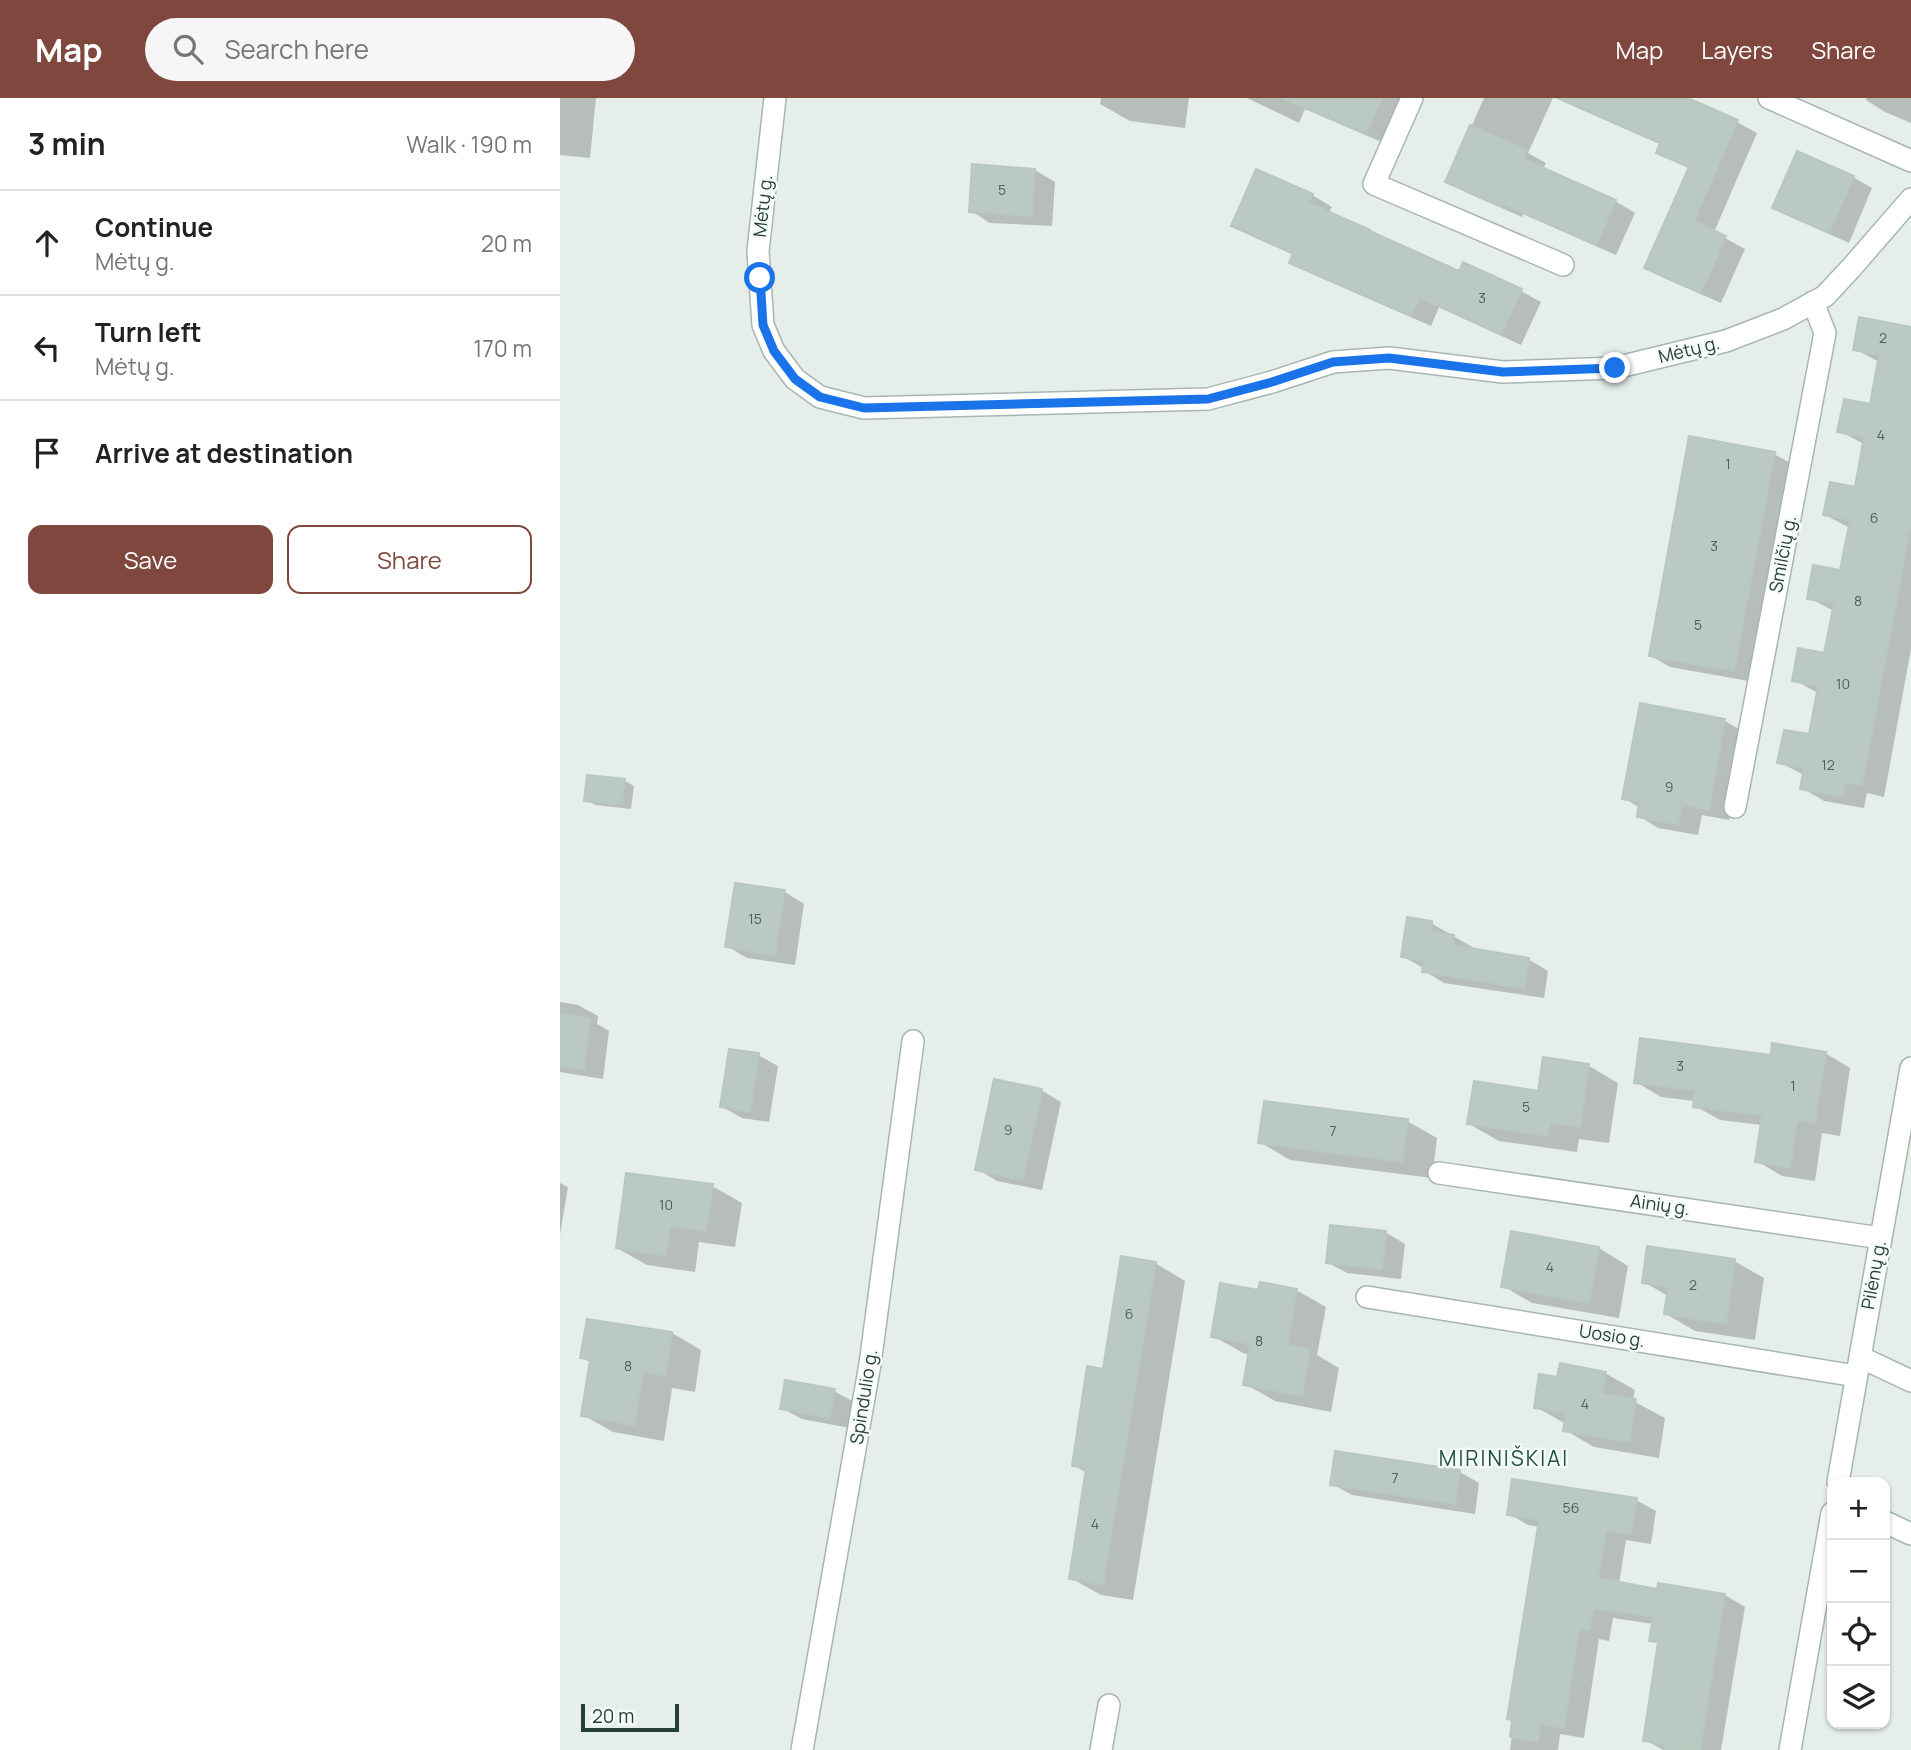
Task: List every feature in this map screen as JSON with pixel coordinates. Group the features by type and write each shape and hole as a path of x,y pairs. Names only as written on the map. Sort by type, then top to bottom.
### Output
{"street":[{"name":"Mėtų g.","path":"775,98 758,251 763,325 774,351 795,379 820,397 864,408 1208,399 1333,362 1389,358 1503,372 1615,368 1726,341 1783,319 1825,296 1911,199"},
{"path":"1412,98 1374,184 1563,265"},
{"path":"1769,98 1911,161"},
{"name":"Smilčių g.","path":"1735,807 1825,333 1814,302"},
{"name":"Spindulio g.","path":"802,1750 870,1364 913,1041"},
{"name":"Pilėnų g.","path":"1839,1477 1911,1068"},
{"name":"Ainių g.","path":"1439,1172 1881,1238"},
{"name":"Uosio g.","path":"1367,1297 1858,1367 1911,1381"},
{"path":"1890,1524 1911,1534"},
{"path":"1790,1750 1827,1540"},
{"path":"1101,1750 1109,1705"}],"building":[{"path":"1282,98 1382,98 1366,134"},
{"path":"1558,98 1688,98 1738,120 1694,221 1726,236 1701,293 1644,268 1689,167 1656,153 1660,143"},
{"path":"1470,125 1527,150 1523,159 1616,200 1596,245 1445,182"},
{"path":"1797,151 1854,176 1829,233 1772,208"},
{"path":"972,164 1035,169 1032,216 969,212"},
{"path":"1256,169 1313,194 1309,203 1370,231 1459,271 1463,262 1522,289 1501,335 1419,297 1411,316 1289,263 1293,253 1231,226"},
{"path":"1859,317 1911,327 1911,524 1862,785 1845,782 1842,797 1800,789 1804,768 1777,763 1784,730 1809,734 1818,686 1792,681 1798,648 1824,653 1834,603 1807,599 1813,565 1840,570 1850,520 1823,515 1830,482 1855,487 1864,437 1837,432 1844,399 1870,404 1879,355 1853,350"},
{"path":"1689,436 1775,452 1734,671 1649,656"},
{"path":"1640,703 1725,719 1709,810 1682,804 1678,825 1637,817 1639,802 1622,799"},
{"path":"587,775 625,779 622,805 584,801"},
{"path":"735,883 785,890 775,955 725,947"},
{"path":"1407,917 1432,921 1431,931 1454,935 1453,945 1529,958 1524,988 1422,972 1424,961 1401,957"},
{"path":"560,1014 590,1018 584,1069 560,1066"},
{"path":"1640,1038 1771,1055 1772,1043 1826,1052 1815,1123 1797,1120 1790,1168 1755,1162 1762,1115 1693,1107 1695,1090 1634,1083"},
{"path":"729,1049 759,1053 750,1112 720,1107"},
{"path":"1543,1057 1589,1064 1580,1127 1550,1123 1547,1136 1467,1124 1474,1081 1538,1091"},
{"path":"994,1079 1042,1089 1023,1180 975,1170"},
{"path":"1264,1101 1408,1119 1402,1162 1258,1143"},
{"path":"626,1173 713,1184 706,1231 670,1226 666,1256 616,1248"},
{"path":"1330,1225 1386,1231 1382,1269 1326,1263"},
{"path":"1511,1231 1599,1247 1589,1303 1501,1287"},
{"path":"1647,1246 1735,1259 1726,1324 1664,1314 1668,1287 1642,1283"},
{"path":"1121,1256 1156,1262 1103,1584 1069,1579 1086,1468 1072,1466 1087,1366 1103,1369"},
{"path":"1260,1282 1297,1289 1287,1345 1310,1349 1302,1396 1243,1385 1250,1344 1211,1337 1220,1283 1258,1290"},
{"path":"587,1319 672,1332 665,1376 643,1372 634,1425 581,1416 590,1360 580,1358"},
{"path":"1560,1363 1606,1372 1602,1394 1636,1399 1629,1442 1563,1431 1566,1413 1534,1408 1539,1374 1557,1377"},
{"path":"785,1380 835,1389 830,1418 780,1409"},
{"path":"1335,1451 1460,1470 1455,1504 1330,1485"},
{"path":"1512,1479 1637,1498 1631,1534 1606,1530 1598,1578 1657,1589 1658,1583 1725,1594 1700,1750 1664,1750 1665,1744 1643,1741 1658,1642 1649,1641 1653,1617 1593,1608 1589,1630 1579,1629 1564,1728 1540,1724 1538,1742 1510,1737 1512,1720 1507,1719 1539,1520 1507,1515"}],"district":[{"name":"MIRINIŠKIAI","path":"1504,1459"}],"route":[{"path":"760,278 763,325 774,351 795,379 820,397 864,408 1208,399 1333,362 1389,358 1503,372 1615,368"}]}
